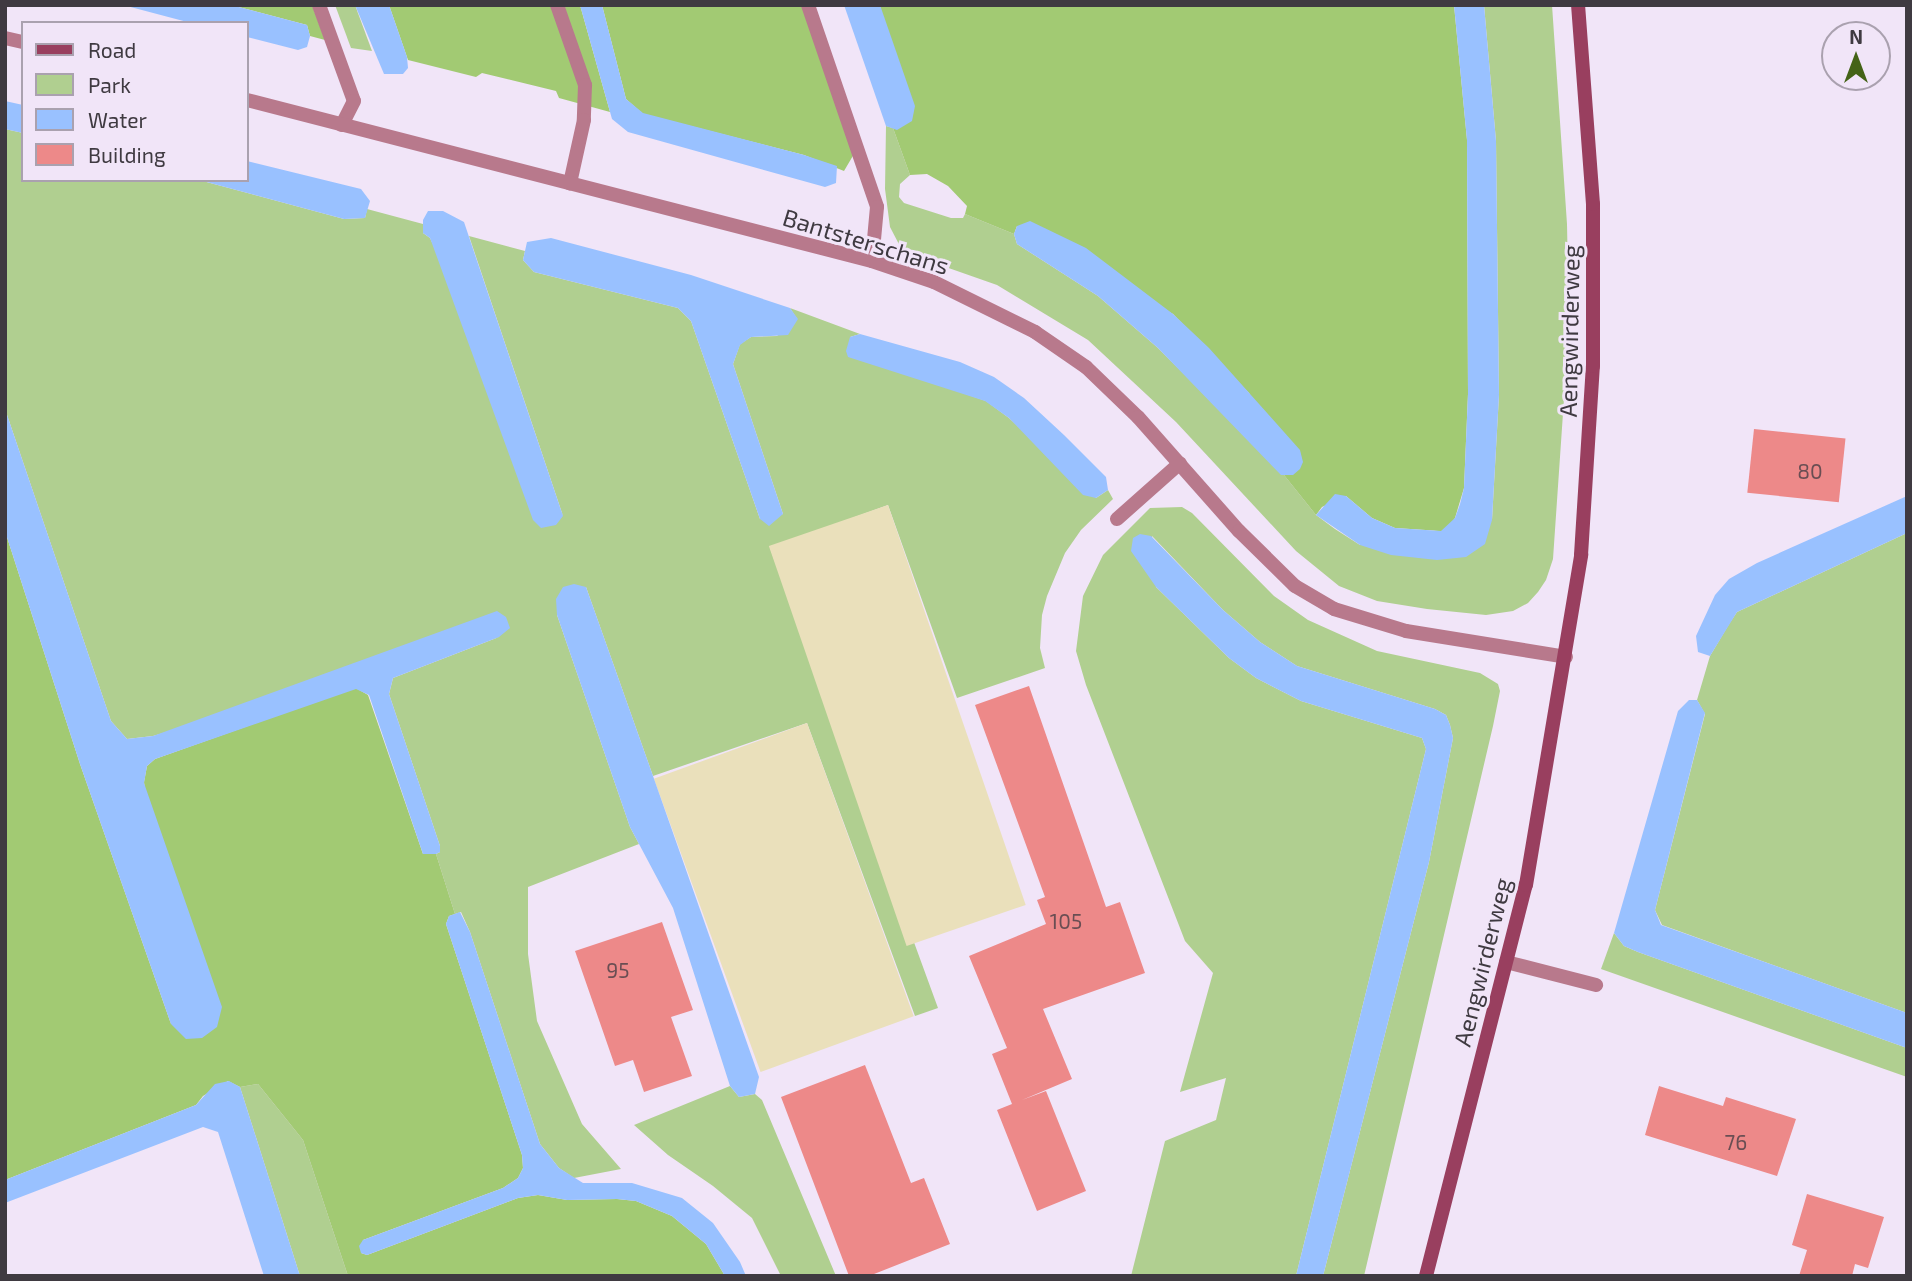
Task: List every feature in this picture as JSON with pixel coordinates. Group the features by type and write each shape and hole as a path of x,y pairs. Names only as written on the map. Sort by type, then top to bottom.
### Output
{"street":[{"path":"319,5 354,101 342,125"},
{"path":"557,5 585,85 584,120 570,184"},
{"path":"808,5 877,207 872,261"},
{"name":"Aengwirderweg","path":"1426,1276 1526,885 1581,555 1593,366 1593,204 1578,5"},
{"name":"Bantsterschans","path":"248,100 872,261 934,282 1035,332 1086,368 1180,463 1239,531 1296,586 1334,609 1406,631 1566,657"},
{"path":"1117,519 1180,463"},
{"path":"1506,962 1596,985"}],"green space":[{"path":"231,5 312,5 325,40 310,36 307,25"},
{"path":"335,5 355,5 372,51 351,48"},
{"path":"389,5 580,5 610,112 559,98 556,91 482,73 476,77 408,60"},
{"path":"602,5 803,5 854,154 844,171 804,155 643,114 626,99"},
{"path":"880,5 1454,5 1467,140 1468,394 1464,488 1455,518 1449,527 1441,531 1395,528 1372,518 1346,496 1322,507 1316,515 1284,475 1293,475 1249,393 1173,314 1017,226 1014,234 965,214 967,206 948,186 927,174 910,175 893,128"},
{"path":"1484,5 1552,5 1567,224 1569,326 1553,559 1546,580 1538,592 1528,603 1513,611 1486,615 1427,609 1377,601 1339,586 1296,551 1176,422 1088,340 997,285 903,252 890,227 885,189 886,126 893,128 910,175 900,184 899,197 904,203 951,218 963,218 965,214 1014,234 1017,244 1098,296 1158,348 1284,475 1316,515 1335,529 1360,545 1492,520 1499,395 1496,141"},
{"path":"5,129 21,133 21,182 206,182 344,219 365,218 367,209 423,224 423,233 430,238 563,516 469,236 525,251 523,260 534,272 678,308 691,321 760,519 783,514 733,364 740,344 751,337 777,336 797,319 790,308 860,334 850,337 954,390 986,401 1009,418 1096,498 1108,490 1113,499 1081,530 1065,553 1047,596 1042,615 1040,648 1045,668 957,698 888,505 770,548 938,1008 915,1016 807,723 653,776 586,587 557,615 630,827 639,844 528,887 528,954 537,1021 582,1124 621,1169 574,1178 559,1168 540,1144 470,932 461,912 455,914 436,854 440,852 440,846 389,694 393,678 499,637 153,736 127,739 111,721 5,409"},
{"path":"1182,507 1192,513 1274,596 1308,620 1377,651 1480,673 1498,684 1500,691 1364,1276 1323,1276 1429,862 1453,738 1450,725 1446,715 1435,709 1297,666 1260,642 1223,610 1152,536 1156,587 1229,658 1256,678 1301,701 1422,738 1426,749 1296,1276 1131,1276 1165,1141 1216,1120 1226,1078 1180,1092 1213,973 1185,941 1086,685 1076,651 1083,596 1103,555 1150,508"},
{"path":"5,531 80,764 171,1024 144,782 147,766 155,759 343,692 356,688 368,695 423,854 436,854 455,914 449,916 446,924 522,1155 523,1168 518,1178 503,1188 363,1240 361,1253 367,1255 518,1198 538,1195 567,1200 617,1199 636,1201 672,1216 706,1244 725,1276 348,1276 303,1140 258,1084 240,1087 228,1081 203,1096 196,1105 5,1180"},
{"path":"1907,533 1907,1013 1662,925 1655,910 1705,714 1697,700 1710,656 1737,612"},
{"path":"1614,933 1624,946 1638,952 1907,1048 1907,1077 1601,969"},
{"path":"258,1084 303,1140 348,1276 300,1276 240,1087"},
{"path":"730,1086 739,1097 755,1094 762,1100 836,1276 781,1276 752,1218 713,1186 668,1155 634,1125"}],"sand":[{"path":"888,505 1026,905 907,946 769,546"},
{"path":"807,723 914,1016 761,1072 654,779"}],"water":[{"path":"123,5 231,5 307,25 310,36 307,47 298,50 248,37 248,21 183,21"},
{"path":"355,5 389,5 407,57 408,68 403,74 384,74"},
{"path":"580,5 602,5 626,99 643,113 837,166 836,183 825,187 628,132 612,119"},
{"path":"844,5 880,5 915,106 912,121 897,130 886,126"},
{"path":"1454,5 1484,5 1496,141 1499,395 1492,520 1485,544 1466,557 1437,560 1391,555 1360,545 1316,515 1335,494 1346,496 1372,518 1395,528 1441,531 1455,518 1460,504 1464,488 1468,394 1467,140"},
{"path":"5,101 21,105 21,133 5,129"},
{"path":"248,161 361,189 370,201 365,218 344,219 206,182 248,182"},
{"path":"428,211 443,211 464,222 563,516 556,525 541,528 533,520 430,238 423,233 423,220"},
{"path":"1030,221 1086,248 1173,314 1209,348 1300,450 1303,462 1300,469 1293,475 1281,475 1158,348 1098,296 1017,244 1014,234 1017,226"},
{"path":"551,238 691,275 790,308 798,319 788,335 751,337 740,345 733,364 783,514 769,526 760,519 691,321 678,308 534,272 523,260 527,242"},
{"path":"860,334 960,362 994,377 1024,398 1064,435 1106,477 1108,490 1096,498 1083,495 1009,418 985,401 848,357 846,351 850,337"},
{"path":"5,409 111,721 127,739 153,736 497,611 506,617 510,628 499,637 393,678 389,694 440,846 440,852 436,854 423,854 369,695 356,689 155,759 147,766 144,783 222,1007 217,1027 202,1038 186,1039 171,1024 80,764 5,531"},
{"path":"1907,496 1907,533 1737,612 1710,656 1698,652 1696,636 1715,595 1729,579 1757,563"},
{"path":"1140,534 1151,536 1223,610 1260,642 1297,666 1435,709 1446,715 1450,725 1453,738 1429,862 1323,1276 1296,1276 1426,749 1422,738 1301,701 1256,678 1229,658 1156,587 1131,551 1133,538"},
{"path":"574,584 586,587 759,1077 755,1094 739,1097 730,1086 673,908 630,827 557,615 556,599 563,587"},
{"path":"1689,700 1697,700 1705,713 1655,910 1661,925 1907,1013 1907,1048 1638,952 1624,946 1614,933 1678,711"},
{"path":"460,912 470,932 540,1144 559,1168 583,1183 632,1183 682,1198 713,1223 740,1262 746,1276 725,1276 706,1244 672,1216 636,1201 617,1199 567,1200 538,1195 518,1198 367,1255 361,1253 359,1246 363,1240 503,1188 518,1178 523,1168 522,1155 446,924 449,916"},
{"path":"229,1081 240,1087 300,1276 264,1276 218,1132 203,1127 5,1203 5,1180 196,1105 215,1084"}],"building":[{"path":"1754,429 1845,439 1839,502 1747,493"},
{"path":"1029,686 1106,907 1120,902 1145,973 1043,1009 1072,1079 1022,1100 1046,1091 1086,1191 1037,1211 997,1110 1012,1104 992,1054 1007,1048 969,956 1046,924 1037,900 1045,897 975,705"},
{"path":"662,922 693,1010 671,1017 692,1076 644,1092 633,1060 615,1066 575,951"},
{"path":"865,1065 911,1183 924,1178 950,1244 869,1276 849,1276 781,1097"},
{"path":"1659,1086 1723,1106 1726,1097 1796,1119 1777,1176 1645,1135"},
{"path":"1807,1194 1884,1217 1868,1268 1855,1264 1852,1276 1799,1276 1807,1250 1792,1245"}]}
